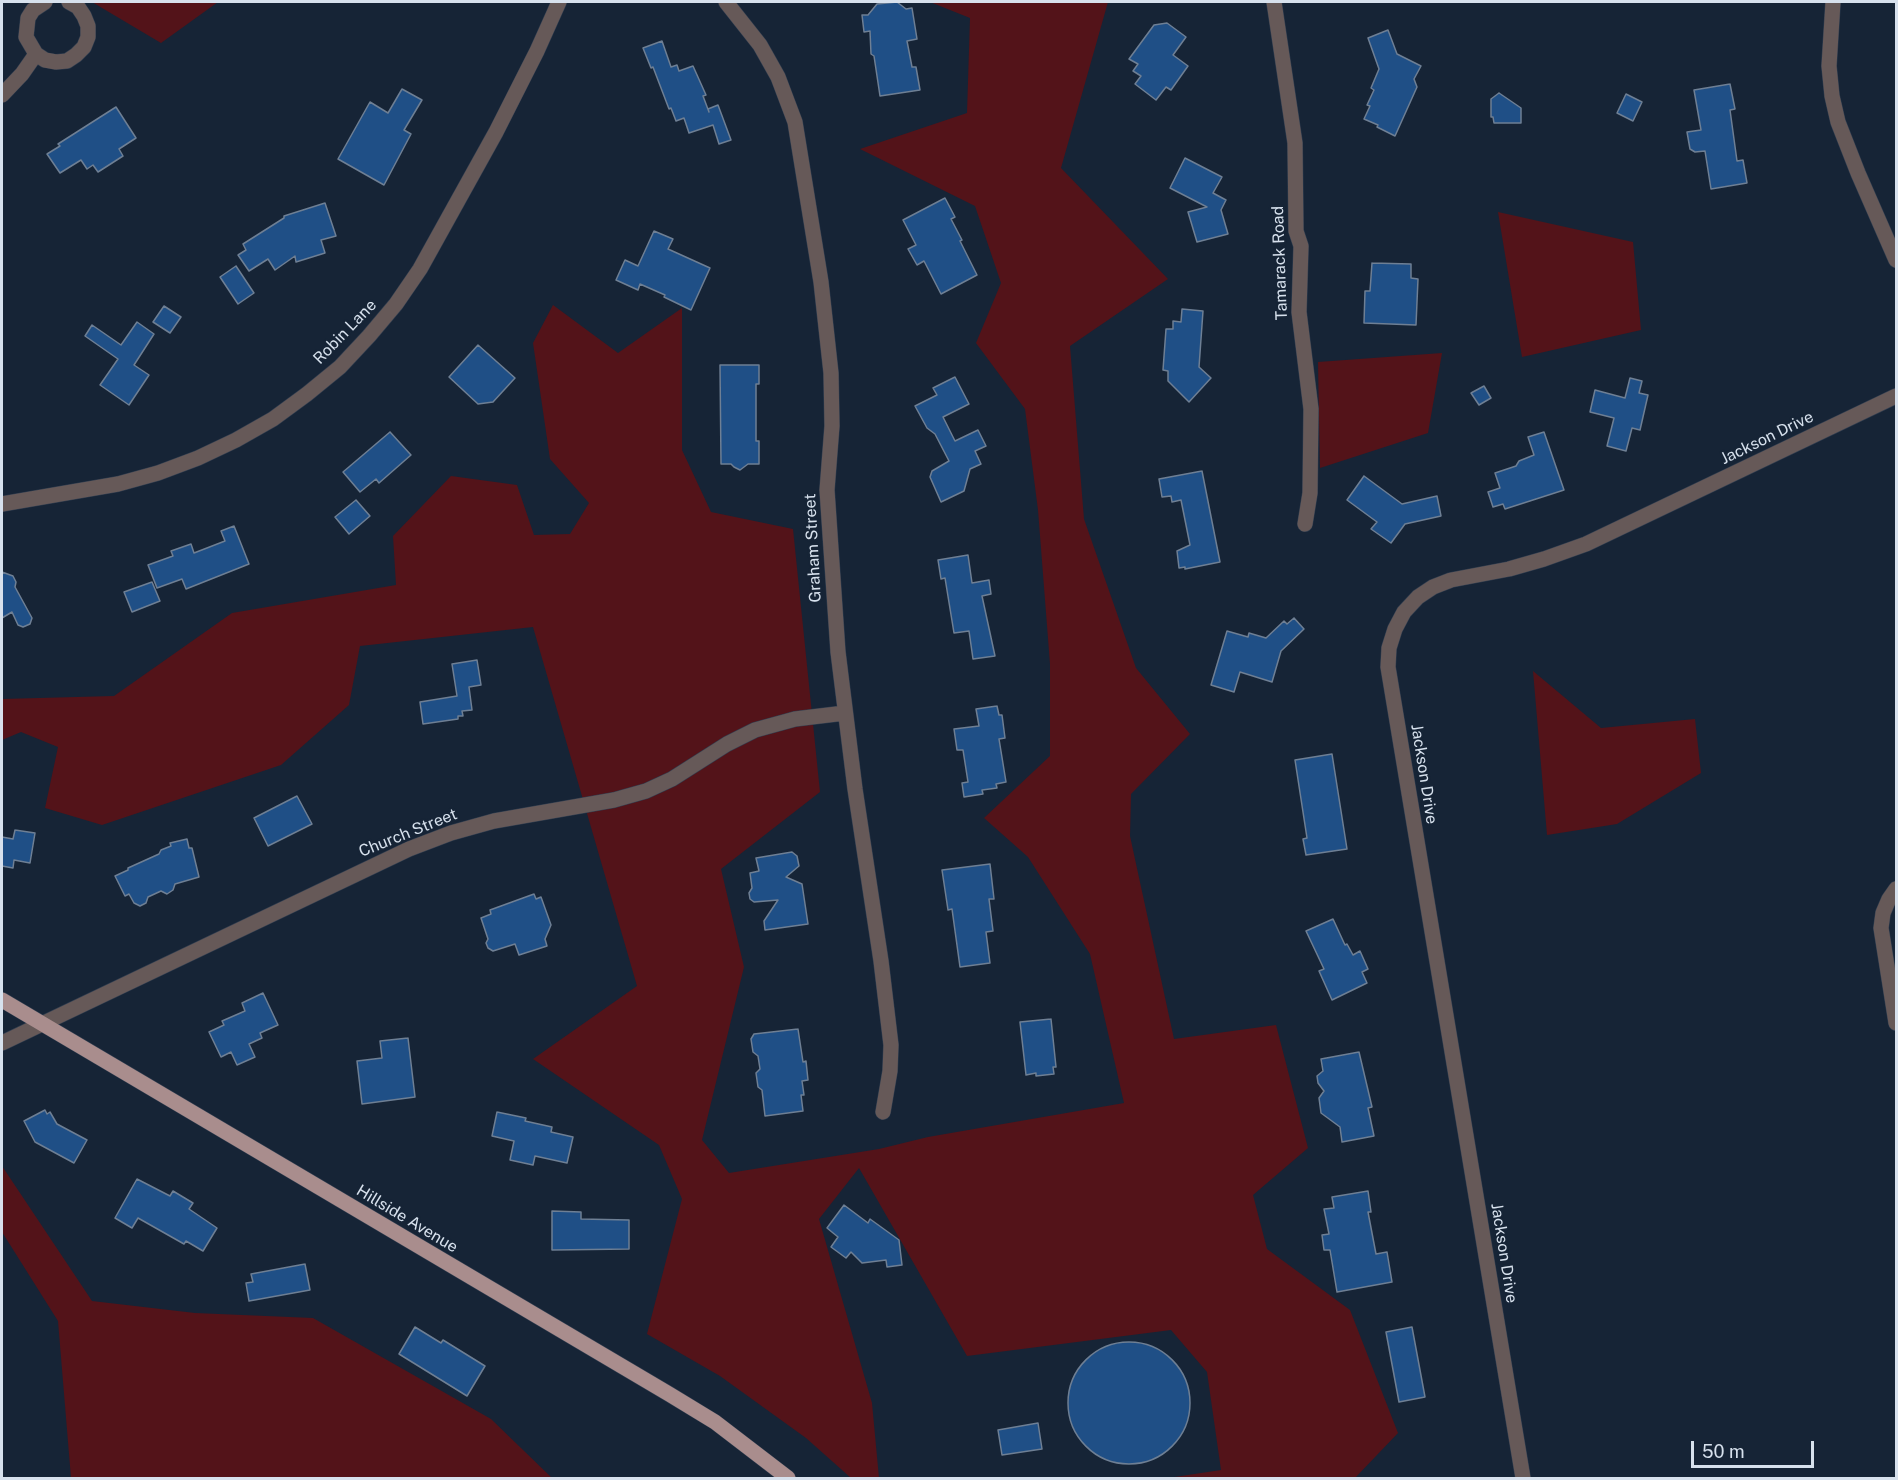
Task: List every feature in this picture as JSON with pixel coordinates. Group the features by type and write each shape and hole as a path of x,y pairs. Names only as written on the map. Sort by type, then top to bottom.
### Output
{"main road":[{"name":"Hillside Avenue","path":"2,1000 715,1422 788,1479"}],"street":[{"path":"45,2 33,10 28,18 25,27 26,37 36,54 45,60 56,62 67,61 76,55 84,47 88,37 88,26 84,16 78,7 69,2"},
{"name":"Robin Lane","path":"2,504 118,484 158,473 198,458 236,440 273,418 307,394 340,366 389,312 420,269 496,132 559,2"},
{"name":"Graham Street","path":"726,2 760,45 778,77 795,122 810,201 831,373 832,426 827,490 831,571 845,713 891,1045 891,1071 883,1112"},
{"name":"Tamarack Road","path":"1274,2 1295,143 1296,231 1301,246 1299,312 1311,409 1310,493 1305,524"},
{"path":"1833,2 1828,66 1838,122 1896,260"},
{"path":"2,95 22,74 36,54"},
{"name":"Jackson Drive","path":"1523,1479 1388,667 1389,648 1395,629 1404,612 1418,597 1433,587 1451,580 1509,569 1586,544 1896,396"},
{"name":"Church Street","path":"2,1042 410,849 451,833 494,821 614,800 646,791 672,779 727,744 755,730 795,719 845,713"},
{"path":"1896,889 1883,913 1881,928 1896,1023"}],"shaded area":[{"path":"92,2 218,2 161,43"},
{"path":"930,2 1108,2 1061,168 1168,279 1070,346 1084,519 1136,668 1190,734 1131,794 1130,836 1174,1039 1276,1025 1308,1148 1253,1195 1267,1249 1350,1310 1398,1433 1355,1478 1168,1478 1221,1470 1207,1372 1171,1330 967,1356 859,1168 819,1219 872,1403 879,1478 851,1478 806,1438 720,1376 647,1334 682,1199 659,1145 533,1059 637,986 533,627 360,646 349,705 281,765 102,825 45,808 58,747 21,732 2,740 2,699 114,696 232,613 396,585 393,536 451,476 517,485 534,535 570,534 589,503 550,459 533,343 553,305 618,353 682,308 682,450 711,512 793,529 820,792 721,869 744,967 702,1140 729,1173 879,1149 928,1137 1124,1103 1090,954 1028,857 984,818 1050,756 1050,664 1038,510 1025,409 976,343 1001,283 975,206 860,149 967,113 970,18"},
{"path":"1498,212 1633,242 1641,330 1522,357"},
{"path":"1442,353 1428,433 1320,468 1318,362"},
{"path":"1533,671 1601,728 1695,719 1701,773 1617,824 1547,835"},
{"path":"2,1166 92,1301 195,1313 313,1318 491,1419 552,1478 71,1478 58,1321 2,1232"}],"building":[{"path":"897,2 906,9 912,8 917,39 907,41 912,67 916,67 920,90 880,96 874,56 871,54 870,31 864,32 862,15 868,15 877,4"},
{"path":"1167,23 1186,37 1173,55 1188,66 1171,90 1166,87 1156,100 1135,84 1141,76 1133,71 1138,64 1129,59 1154,25"},
{"path":"1388,30 1397,54 1421,66 1414,79 1417,87 1395,136 1364,119 1374,90 1371,88 1379,69 1368,38"},
{"path":"662,41 671,67 677,65 679,71 693,66 706,95 703,96 709,112 708,109 718,105 731,140 719,144 713,125 689,133 684,118 676,121 643,48"},
{"path":"1730,84 1735,109 1730,110 1737,161 1743,160 1747,183 1711,189 1705,151 1695,152 1690,149 1687,132 1701,130 1694,90"},
{"path":"402,89 422,100 404,130 411,134 384,185 338,159 370,102 388,113"},
{"path":"1499,93 1521,108 1521,123 1494,123 1491,117 1491,99"},
{"path":"1626,94 1642,102 1633,121 1617,113"},
{"path":"116,107 136,138 119,149 123,156 98,172 93,165 87,169 81,160 60,173 47,154 60,146 58,144"},
{"path":"1185,158 1222,177 1213,193 1226,200 1221,210 1228,234 1197,242 1188,212 1207,207 1170,188"},
{"path":"945,198 955,217 951,219 962,240 960,241 977,275 941,294 924,261 917,265 908,249 916,245 903,220"},
{"path":"325,203 336,236 321,240 325,253 296,262 295,256 275,270 268,259 249,271 238,255 246,250 243,244 284,216"},
{"path":"654,231 673,239 668,249 710,268 691,310 640,284 638,290 616,280 625,260 638,266"},
{"path":"1372,263 1411,264 1411,278 1418,279 1416,325 1364,323 1365,291 1370,291"},
{"path":"236,266 254,293 238,304 220,277"},
{"path":"164,306 181,317 170,333 153,322"},
{"path":"1182,309 1203,311 1199,367 1211,378 1189,402 1168,381 1168,371 1163,370 1166,329 1173,329 1173,321 1181,322"},
{"path":"137,322 154,334 134,365 149,375 129,405 100,385 118,359 85,336 92,325 121,345"},
{"path":"478,345 515,378 493,402 478,404 449,377"},
{"path":"720,365 759,365 759,384 756,384 756,441 759,441 759,464 748,464 740,470 731,464 721,464"},
{"path":"955,377 969,404 943,417 955,441 978,430 986,446 975,451 981,464 970,469 964,491 941,502 930,477 932,471 949,461 935,434 927,428 915,406 937,395 933,388"},
{"path":"1630,378 1642,381 1639,393 1648,395 1640,430 1632,428 1626,451 1607,446 1614,418 1590,412 1595,390 1625,398"},
{"path":"1484,386 1491,398 1479,405 1471,393"},
{"path":"390,432 411,455 379,483 376,479 360,492 343,472"},
{"path":"1544,432 1564,490 1505,509 1503,504 1493,507 1488,492 1500,488 1495,473 1516,466 1519,461 1534,455 1528,437"},
{"path":"1202,471 1220,562 1185,569 1185,567 1179,568 1177,551 1190,545 1181,500 1172,502 1171,496 1162,497 1159,479"},
{"path":"1364,476 1402,504 1437,496 1441,516 1405,524 1391,543 1371,529 1377,522 1347,500"},
{"path":"356,500 370,516 349,534 335,517"},
{"path":"234,526 249,564 186,589 182,579 157,588 148,565 173,556 171,551 191,544 194,553 225,541 221,531"},
{"path":"968,555 972,583 989,580 991,594 982,596 995,656 973,659 969,631 954,633 945,578 941,579 938,560"},
{"path":"2,572 13,576 16,582 15,587 32,618 30,624 23,627 18,625 12,612 2,618"},
{"path":"152,582 160,601 132,612 124,592"},
{"path":"1294,618 1304,629 1281,651 1272,682 1240,672 1234,692 1211,685 1227,631 1248,637 1249,633 1266,638 1284,621 1287,624"},
{"path":"477,660 481,685 469,687 472,710 462,711 463,716 458,716 458,719 423,724 420,702 457,696 452,664"},
{"path":"997,706 999,715 1002,715 1005,738 999,739 1006,782 996,784 997,788 982,790 983,794 964,797 962,783 968,782 963,750 957,750 954,729 979,726 976,709"},
{"path":"1332,754 1347,849 1306,855 1303,839 1307,838 1295,760"},
{"path":"297,796 312,824 268,846 254,818"},
{"path":"15,830 35,833 30,863 14,860 13,868 2,866 2,837 13,839"},
{"path":"187,839 189,848 192,848 199,877 175,884 173,890 167,894 161,891 148,897 146,903 140,906 134,903 129,894 125,896 115,876 159,854 161,850 171,846 170,843"},
{"path":"792,852 797,856 799,866 786,877 802,884 808,924 765,930 764,921 778,900 754,902 750,899 749,893 752,888 750,873 759,871 756,858"},
{"path":"990,864 994,899 989,899 993,931 986,932 990,963 960,967 952,909 948,910 942,870"},
{"path":"534,894 536,899 541,897 551,925 545,939 547,946 519,955 515,944 493,951 488,948 486,943 488,939 481,918 491,914 490,910"},
{"path":"1333,919 1345,945 1347,944 1353,955 1360,951 1368,969 1362,972 1367,983 1332,1000 1319,971 1324,969 1306,931"},
{"path":"263,993 278,1025 260,1033 262,1038 249,1044 255,1057 237,1065 231,1052 221,1057 209,1032 224,1025 222,1021 245,1011 242,1003"},
{"path":"1051,1019 1056,1067 1053,1067 1054,1074 1026,1075 1020,1022"},
{"path":"798,1029 808,1080 802,1081 803,1111 765,1116 762,1090 758,1087 756,1073 760,1069 758,1056 753,1052 751,1039 754,1034"},
{"path":"408,1038 415,1097 362,1104 357,1061 382,1058 380,1041"},
{"path":"1359,1052 1372,1107 1368,1108 1374,1136 1342,1142 1340,1127 1321,1113 1319,1098 1324,1091 1318,1083 1317,1076 1323,1071 1321,1059"},
{"path":"45,1110 47,1114 50,1112 57,1124 87,1140 74,1163 35,1142 24,1121"},
{"path":"497,1112 526,1118 525,1121 552,1127 551,1132 573,1137 567,1163 535,1156 533,1165 510,1160 514,1141 492,1136"},
{"path":"137,1179 170,1196 173,1191 193,1203 189,1209 217,1228 203,1251 186,1241 184,1244 138,1218 132,1228 115,1218"},
{"path":"1368,1191 1371,1212 1368,1212 1376,1254 1387,1252 1392,1282 1337,1292 1330,1250 1324,1250 1322,1235 1329,1234 1324,1209 1334,1208 1332,1197"},
{"path":"844,1205 868,1223 870,1219 899,1240 902,1265 887,1267 886,1260 862,1263 851,1252 846,1258 831,1247 838,1237 827,1228"},
{"path":"552,1211 581,1212 581,1219 629,1220 629,1249 552,1250"},
{"path":"305,1264 310,1290 249,1301 246,1283 253,1282 251,1274"},
{"path":"415,1327 441,1343 443,1340 485,1366 467,1396 399,1354"},
{"path":"1412,1327 1425,1397 1399,1402 1386,1332"},
{"path":"1129,1342 1152,1347 1172,1360 1185,1380 1190,1403 1185,1426 1172,1446 1152,1459 1129,1464 1106,1459 1086,1446 1073,1426 1068,1403 1073,1380 1086,1360 1106,1347"},
{"path":"1038,1423 1042,1449 1002,1455 998,1430"}]}
